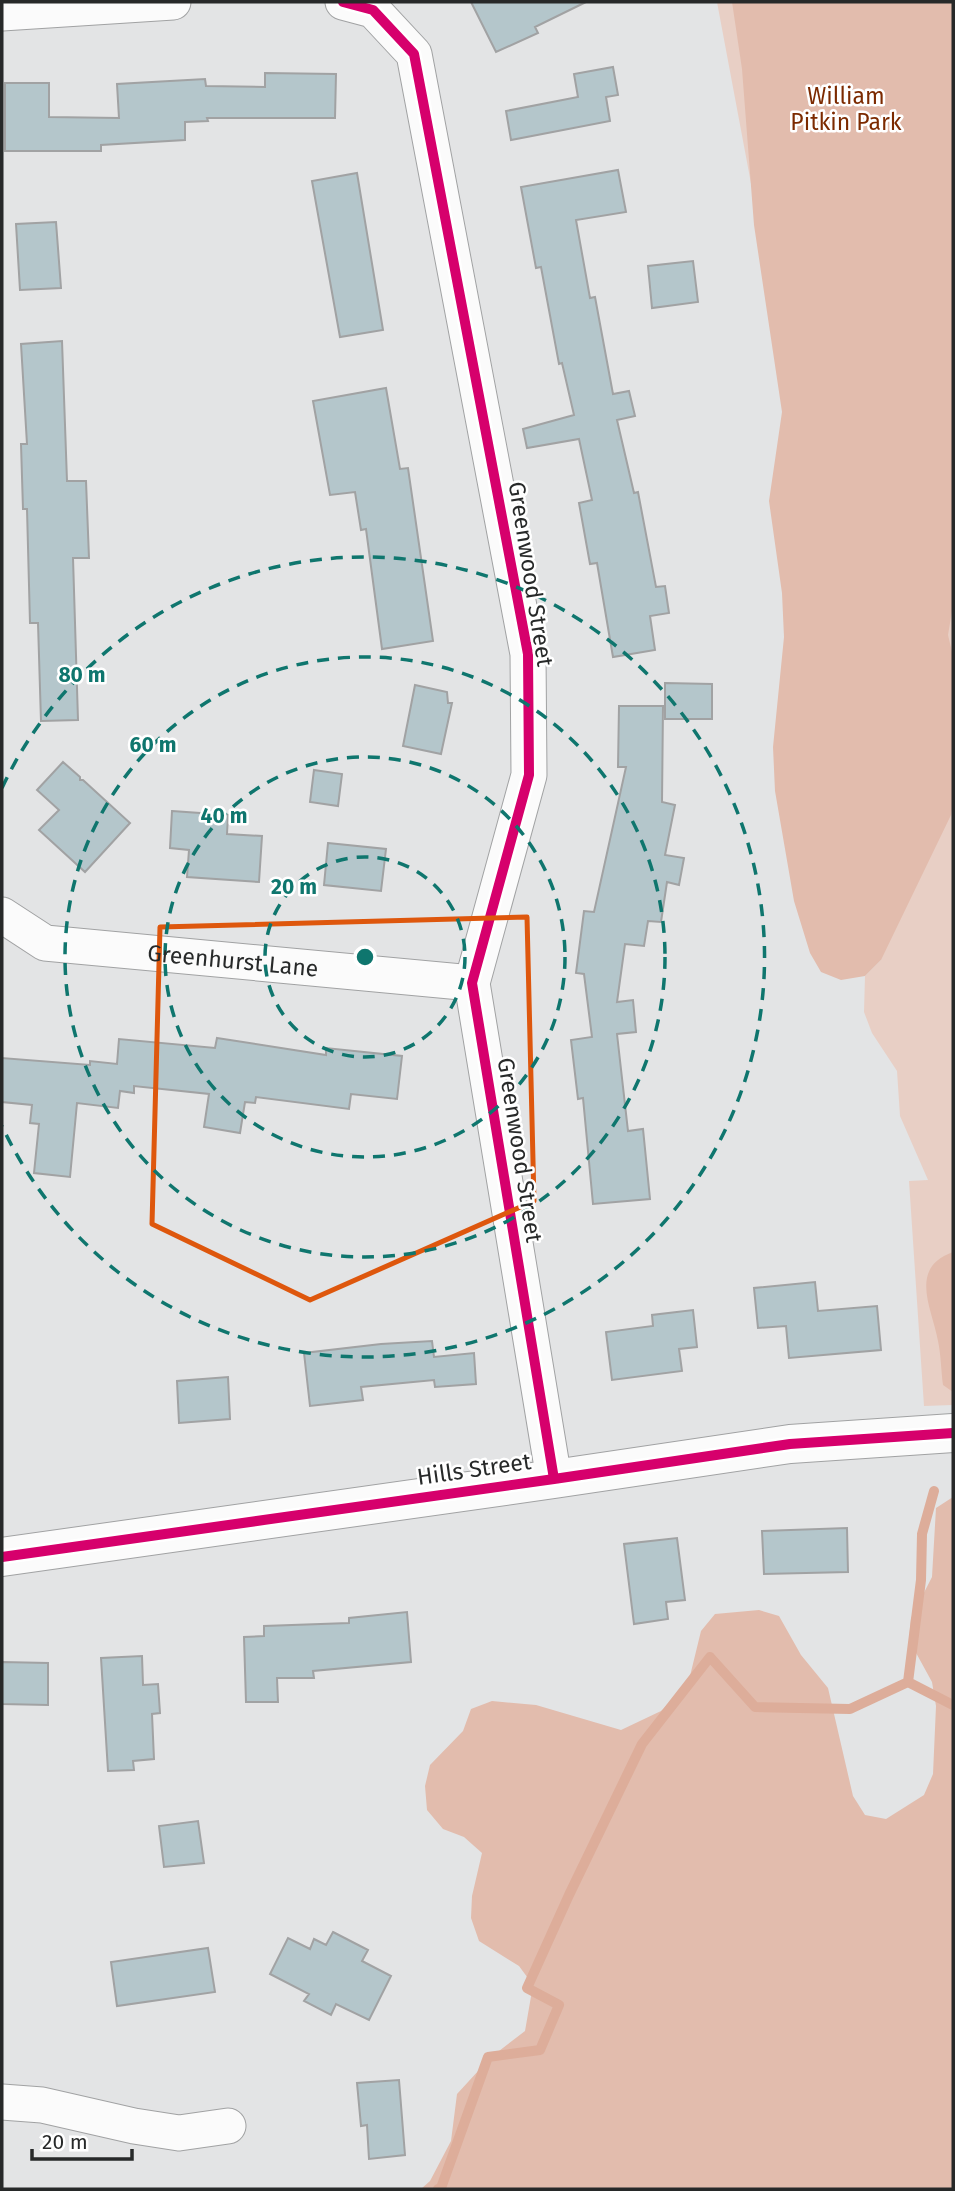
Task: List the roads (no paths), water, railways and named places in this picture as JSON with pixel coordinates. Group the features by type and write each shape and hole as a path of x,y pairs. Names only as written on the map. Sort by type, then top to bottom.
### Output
{"street":[{"path":"2,13 173,2"},
{"name":"Greenwood Street","path":"343,2 373,10 414,54 528,654 529,775 472,983 554,1479"},
{"name":"Greenhurst Lane","path":"2,915 45,943 472,983"},
{"name":"Hills Street","path":"2,1557 790,1444 953,1433"},
{"path":"2,2102 42,2105 134,2126 179,2133 228,2126"}],"waterway":[{"path":"908,1682 921,1580 922,1534 934,1491"},
{"path":"438,2189 441,2188 488,2057 540,2050 559,2005 527,1988 642,1744 710,1657 755,1707 850,1709 908,1682 953,1705"}],"park label":[{"name":"William Pitkin Park","path":"846,109"}]}
